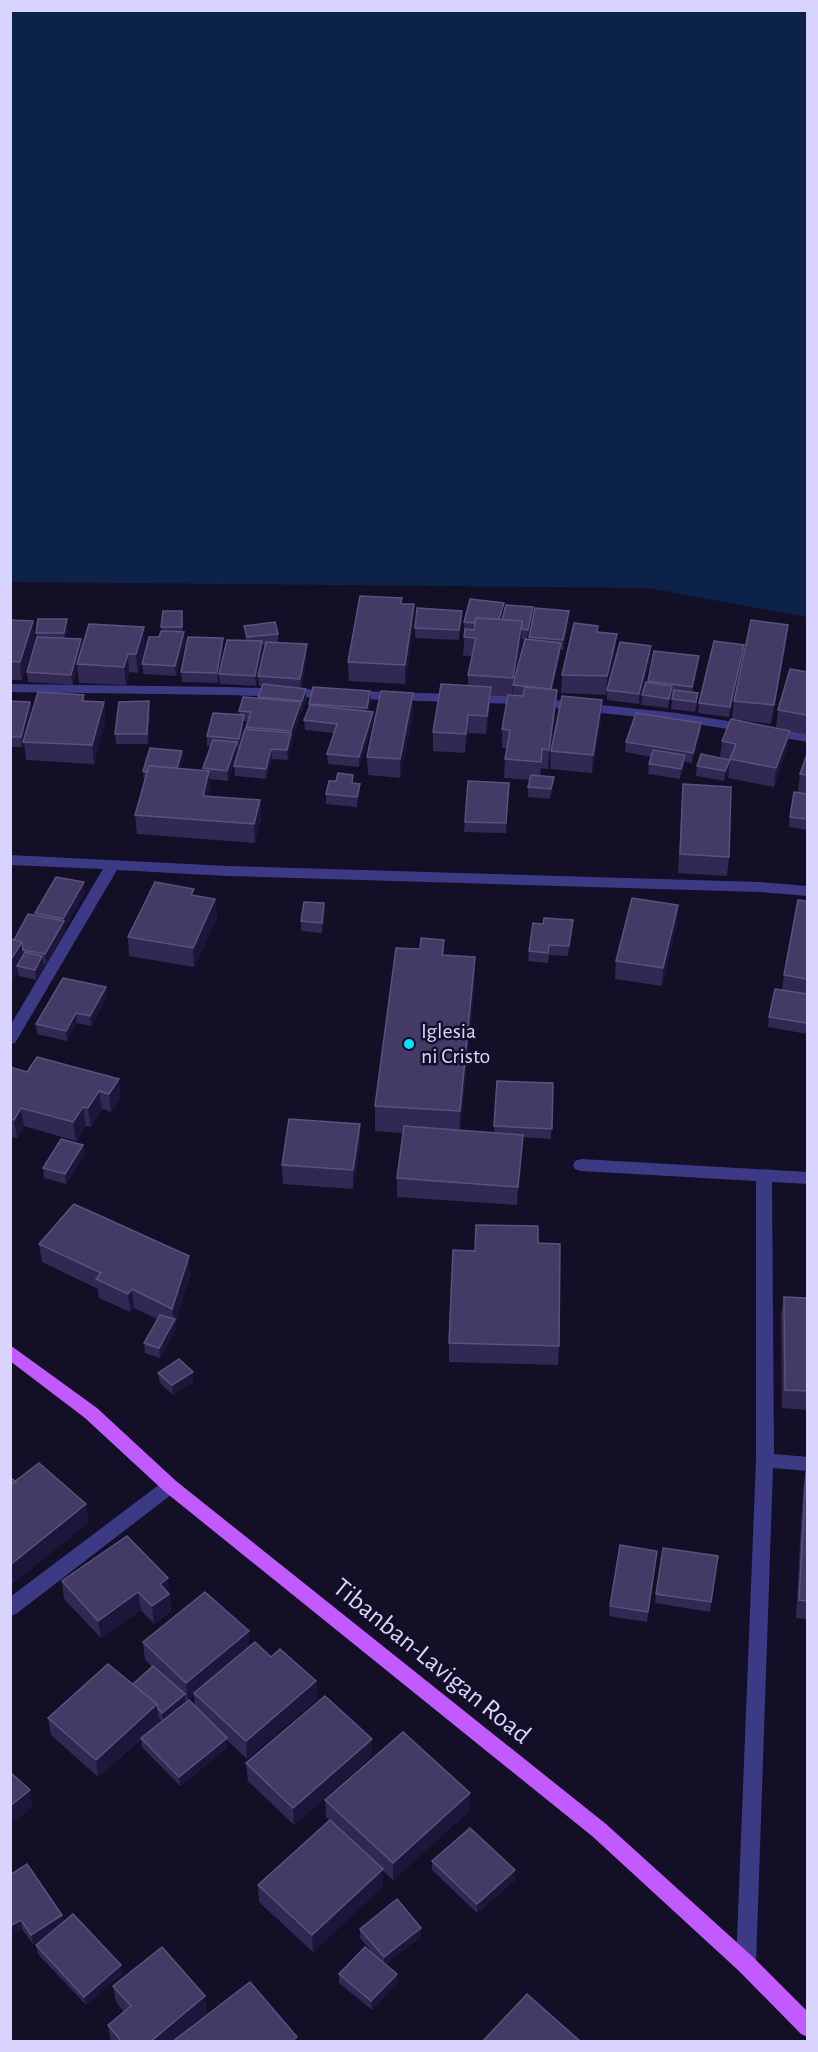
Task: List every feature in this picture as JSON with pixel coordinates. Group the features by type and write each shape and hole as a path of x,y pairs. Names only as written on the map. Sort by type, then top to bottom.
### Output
{"main road":[{"name":"Tibanban-Lavigan Road","path":"10,1351 91,1413 170,1486 599,1830 746,1964 807,2027"}],"street":[{"path":"10,688 228,691 516,700 677,717 807,738"},
{"path":"10,860 240,872 748,886 807,891"},
{"path":"10,1039 63,953 113,865"},
{"path":"580,1165 807,1178"},
{"path":"746,1964 765,1460 764,1176"},
{"path":"765,1460 807,1464"},
{"path":"10,1608 170,1486"}],"water":[{"path":"11,10 807,11 807,617 648,588 11,582"}],"building":[{"path":"360,596 402,598 401,604 414,604 405,665 348,662"},
{"path":"470,599 504,603 499,619 476,618 475,623 464,622"},
{"path":"506,605 533,607 528,630 522,629 522,621 502,620"},
{"path":"417,608 462,611 459,630 415,628"},
{"path":"535,608 569,611 563,640 529,637"},
{"path":"163,611 182,611 182,627 161,627"},
{"path":"476,618 522,621 513,678 468,675 476,638 464,637 465,629 474,630"},
{"path":"38,619 67,619 64,633 36,633"},
{"path":"10,620 33,621 20,662 10,661"},
{"path":"751,620 788,625 774,705 734,701"},
{"path":"275,622 278,634 247,637 244,626"},
{"path":"574,623 598,626 597,632 617,634 607,676 562,675"},
{"path":"89,624 144,627 136,654 128,654 124,667 77,664"},
{"path":"161,631 184,632 175,666 142,664 149,637 159,637"},
{"path":"37,637 81,639 71,675 27,672"},
{"path":"188,637 223,638 217,673 181,672"},
{"path":"525,639 561,643 551,689 513,685"},
{"path":"227,640 262,641 255,676 219,674"},
{"path":"714,641 744,645 730,707 699,703"},
{"path":"266,642 307,644 300,679 258,676"},
{"path":"620,642 651,646 639,694 607,690"},
{"path":"654,651 699,656 692,687 648,681"},
{"path":"790,669 807,672 807,715 778,710"},
{"path":"646,682 672,686 669,699 642,695"},
{"path":"263,684 306,689 302,701 258,697"},
{"path":"441,684 491,687 487,716 468,715 466,734 433,732"},
{"path":"313,687 370,691 367,708 309,704"},
{"path":"525,687 557,690 549,750 542,749 541,762 505,759 510,730 502,729 508,695 523,696"},
{"path":"674,690 698,693 696,702 672,699"},
{"path":"381,691 413,693 400,759 367,757"},
{"path":"38,692 84,695 82,701 104,702 92,745 23,742"},
{"path":"562,696 602,700 593,755 551,751"},
{"path":"243,697 301,702 291,731 246,727 251,712 239,711"},
{"path":"10,701 30,702 21,737 10,737"},
{"path":"149,701 147,734 115,734 119,702"},
{"path":"310,705 373,712 359,757 327,754 337,724 304,720"},
{"path":"213,713 244,715 239,739 207,736"},
{"path":"636,713 701,723 693,753 626,742"},
{"path":"731,719 790,731 776,768 730,759 736,744 722,741"},
{"path":"245,729 291,733 287,750 271,749 266,769 234,766"},
{"path":"213,740 237,742 227,771 203,768"},
{"path":"150,748 182,751 177,768 149,766 147,772 143,771"},
{"path":"653,750 685,755 681,769 649,764"},
{"path":"701,754 730,760 725,771 697,766"},
{"path":"807,754 807,775 800,774"},
{"path":"149,766 209,771 203,796 260,800 254,824 135,815"},
{"path":"338,773 353,775 352,783 360,784 357,797 326,794 329,781 336,781"},
{"path":"531,775 554,777 551,789 528,787"},
{"path":"468,781 509,783 506,823 465,822"},
{"path":"683,784 731,787 729,857 680,854"},
{"path":"794,792 807,794 807,819 790,817"},
{"path":"56,877 84,882 63,919 35,913"},
{"path":"155,882 194,889 191,895 215,899 193,948 128,937"},
{"path":"632,898 678,905 663,968 616,961"},
{"path":"798,900 807,901 807,979 784,975"},
{"path":"304,902 324,903 322,923 301,921"},
{"path":"28,914 64,921 45,954 23,950 22,942 14,940"},
{"path":"544,918 573,920 569,946 549,945 548,953 529,951 533,923 543,924"},
{"path":"421,938 444,940 442,955 475,957 460,1111 375,1106 396,948 420,949"},
{"path":"10,939 22,942 10,961"},
{"path":"25,952 42,956 35,970 17,966"},
{"path":"63,978 106,987 90,1016 76,1013 66,1031 36,1024"},
{"path":"775,989 807,994 807,1023 769,1017"},
{"path":"37,1057 119,1079 109,1094 99,1091 88,1108 83,1107 73,1122 21,1108 14,1120 10,1119 10,1067 27,1072"},
{"path":"497,1081 553,1083 552,1129 494,1126"},
{"path":"289,1119 360,1124 353,1170 282,1165"},
{"path":"404,1126 523,1135 518,1187 397,1178"},
{"path":"61,1139 83,1145 65,1174 43,1168"},
{"path":"74,1204 189,1256 172,1309 132,1289 128,1294 96,1279 101,1273 39,1244"},
{"path":"476,1225 538,1226 538,1243 560,1244 559,1346 449,1343 453,1250 475,1251"},
{"path":"784,1297 807,1298 807,1391 785,1390"},
{"path":"160,1315 175,1319 159,1348 144,1343"},
{"path":"179,1359 193,1372 172,1385 158,1373"},
{"path":"39,1463 86,1504 10,1565 10,1485"},
{"path":"807,1471 807,1601 799,1600"},
{"path":"10,1477 16,1482 10,1485"},
{"path":"127,1536 168,1578 160,1584 169,1594 152,1606 138,1592 98,1621 62,1581"},
{"path":"620,1545 657,1551 648,1612 610,1606"},
{"path":"663,1548 718,1556 711,1602 656,1594"},
{"path":"205,1592 249,1631 186,1683 143,1642"},
{"path":"255,1642 271,1657 280,1649 316,1681 246,1741 194,1693"},
{"path":"108,1664 157,1704 96,1760 48,1718"},
{"path":"153,1666 185,1694 162,1713 157,1704 133,1684"},
{"path":"325,1696 372,1739 293,1808 246,1763"},
{"path":"189,1700 227,1738 179,1777 141,1738"},
{"path":"403,1732 470,1793 393,1863 325,1800"},
{"path":"10,1772 30,1790 10,1806"},
{"path":"330,1820 383,1869 312,1935 258,1885"},
{"path":"470,1828 515,1870 477,1904 432,1861"},
{"path":"27,1864 62,1915 31,1935 21,1920 10,1926 10,1875"},
{"path":"397,1899 421,1928 384,1957 360,1929"},
{"path":"73,1914 121,1965 84,1997 36,1945"},
{"path":"162,1947 205,1996 150,2042 122,2042 108,2025 131,2006 113,1986"},
{"path":"365,1947 397,1974 371,2001 339,1974"},
{"path":"250,1982 297,2037 291,2042 172,2042"},
{"path":"527,1994 581,2042 482,2042"}],"place":[{"name":"Iglesia ni Cristo","path":"409,1044"}]}
